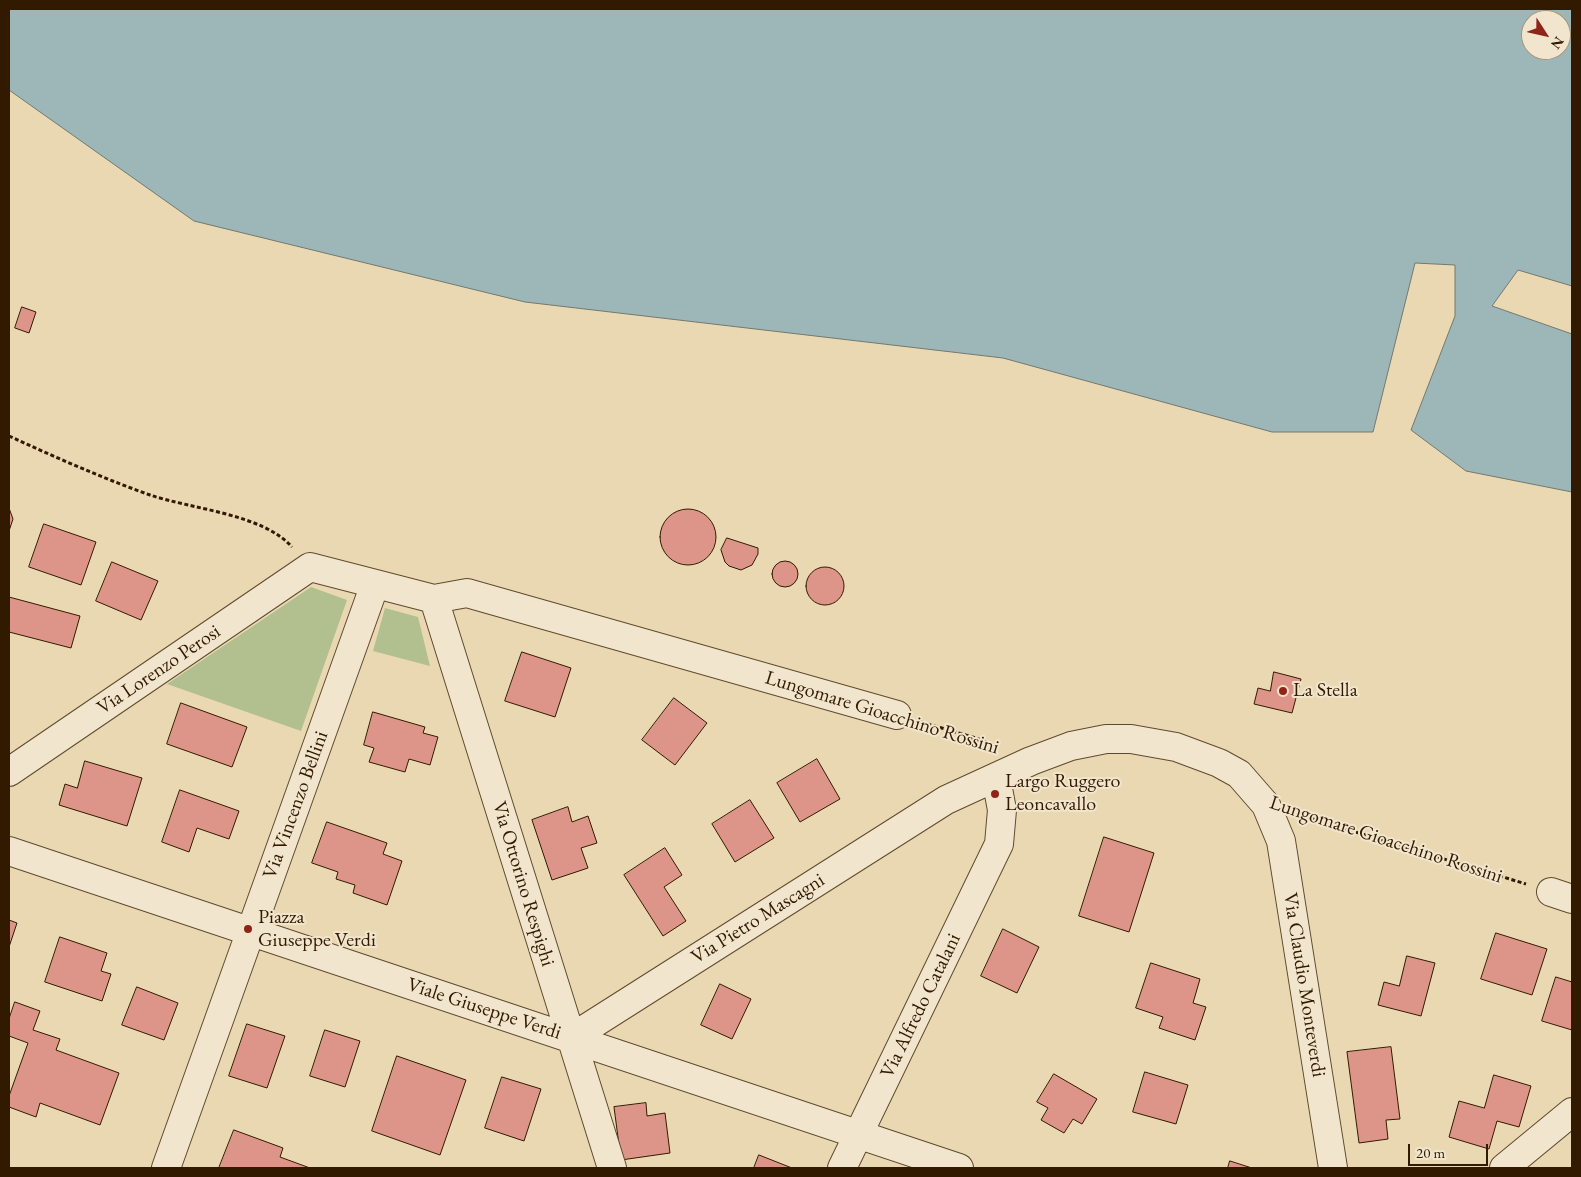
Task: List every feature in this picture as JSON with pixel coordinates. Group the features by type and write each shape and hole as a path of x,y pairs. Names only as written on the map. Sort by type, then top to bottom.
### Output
{"street":[{"path":"310,567 434,599"},
{"name":"Via Lorenzo Perosi","path":"9,772 310,567"},
{"name":"Via Vincenzo Bellini","path":"166,1168 375,584"},
{"name":"Lungomare Gioacchino Rossini","path":"434,599 467,593 897,715"},
{"name":"Via Ottorino Respighi","path":"434,599 612,1168"},
{"name":"Lungomare Gioacchino Rossini","path":"1031,761 1071,746 1106,739 1153,742 1219,763 1238,774 1266,805"},
{"path":"996,778 1031,761"},
{"name":"Via Pietro Mascagni","path":"571,1038 946,800 996,778"},
{"name":"Via Alfredo Catalani","path":"842,1168 999,844 1002,810 996,778"},
{"name":"Via Claudio Monteverdi","path":"1266,805 1281,841 1333,1168"},
{"name":"Viale Giuseppe Verdi","path":"9,851 958,1168"},
{"path":"1504,1168 1572,1112"}],"path":[{"path":"9,436 86,471 152,496 246,520 286,540 310,567"},
{"name":"Lungomare Gioacchino Rossini","path":"897,715 976,738 1031,761"},
{"name":"Lungomare Gioacchino Rossini","path":"1266,805 1562,896"}],"green space":[{"path":"311,587 347,600 301,731 167,684"},
{"path":"385,608 418,617 430,666 373,651"}],"water":[{"path":"9,9 1572,9 1572,286 1518,270 1492,306 1572,334 1572,492 1466,471 1411,430 1455,316 1455,265 1415,263 1373,432 1272,432 1003,358 525,302 194,221 9,90"}],"building":[{"path":"22,307 36,312 29,333 15,328"},
{"path":"9,508 13,519 9,531"},
{"path":"682,509 694,509 704,513 712,521 716,537 712,553 704,561 694,565 682,565 672,561 664,553 660,543 660,531 664,521 672,513"},
{"path":"44,524 96,542 81,585 29,567"},
{"path":"727,538 758,548 758,554 752,565 741,570 729,566 725,562 721,550"},
{"path":"785,561 794,565 798,574 794,583 785,587 776,583 772,574 776,565"},
{"path":"112,562 158,581 141,620 96,601"},
{"path":"825,567 839,572 844,586 839,600 825,605 811,600 806,586 811,572"},
{"path":"9,597 80,616 71,648 9,632"},
{"path":"522,652 571,668 555,717 505,701"},
{"path":"1274,672 1301,679 1292,713 1254,704 1258,688 1270,691"},
{"path":"674,698 707,723 675,765 642,740"},
{"path":"181,703 247,727 232,767 167,744"},
{"path":"373,712 425,727 423,733 438,737 430,765 409,759 405,772 369,762 374,748 364,745"},
{"path":"817,759 840,799 800,822 777,783"},
{"path":"85,761 142,778 127,826 59,805 65,784 77,788"},
{"path":"180,790 239,811 229,839 197,828 189,852 162,842"},
{"path":"750,800 774,838 735,862 712,824"},
{"path":"568,807 572,822 588,816 597,843 581,848 588,868 552,880 532,820"},
{"path":"327,822 387,843 383,854 402,861 387,905 353,893 355,885 336,879 338,872 312,863"},
{"path":"1104,837 1154,853 1129,932 1079,916"},
{"path":"665,848 682,875 664,887 686,921 663,936 624,875"},
{"path":"9,920 17,923 9,947"},
{"path":"1003,929 1039,947 1017,993 981,976"},
{"path":"1496,933 1547,949 1532,995 1481,979"},
{"path":"60,937 107,953 101,971 111,974 102,1001 45,982"},
{"path":"1407,956 1435,963 1421,1016 1378,1005 1384,982 1399,986"},
{"path":"1151,963 1200,979 1193,1003 1206,1007 1195,1040 1159,1028 1163,1017 1136,1008"},
{"path":"1556,977 1572,982 1572,1030 1542,1021"},
{"path":"720,984 751,999 732,1039 701,1025"},
{"path":"137,987 178,1003 164,1040 122,1025"},
{"path":"15,1002 40,1011 33,1030 60,1039 56,1050 119,1073 100,1125 40,1103 36,1117 9,1107 9,1096 28,1043 9,1036 9,1019"},
{"path":"247,1024 285,1036 267,1088 229,1076"},
{"path":"325,1030 360,1041 345,1087 310,1076"},
{"path":"1391,1047 1400,1119 1386,1120 1388,1139 1359,1143 1347,1052"},
{"path":"397,1056 466,1080 440,1155 372,1131"},
{"path":"1145,1072 1188,1085 1176,1124 1133,1112"},
{"path":"1054,1074 1097,1099 1082,1124 1073,1119 1064,1133 1041,1120 1048,1108 1037,1102"},
{"path":"1494,1075 1531,1086 1519,1127 1497,1121 1489,1149 1449,1137 1459,1101 1484,1108"},
{"path":"502,1077 541,1089 524,1141 485,1128"},
{"path":"646,1103 647,1116 665,1113 670,1153 621,1160 614,1107"},
{"path":"234,1130 283,1148 280,1157 310,1168 219,1168"},
{"path":"759,1155 792,1168 754,1168"},
{"path":"1230,1161 1252,1168 1228,1168"}],"place":[{"name":"La Stella","path":"1283,691"},
{"name":"Largo Ruggero Leoncavallo","path":"995,794"},
{"name":"Piazza Giuseppe Verdi","path":"248,929"}]}
